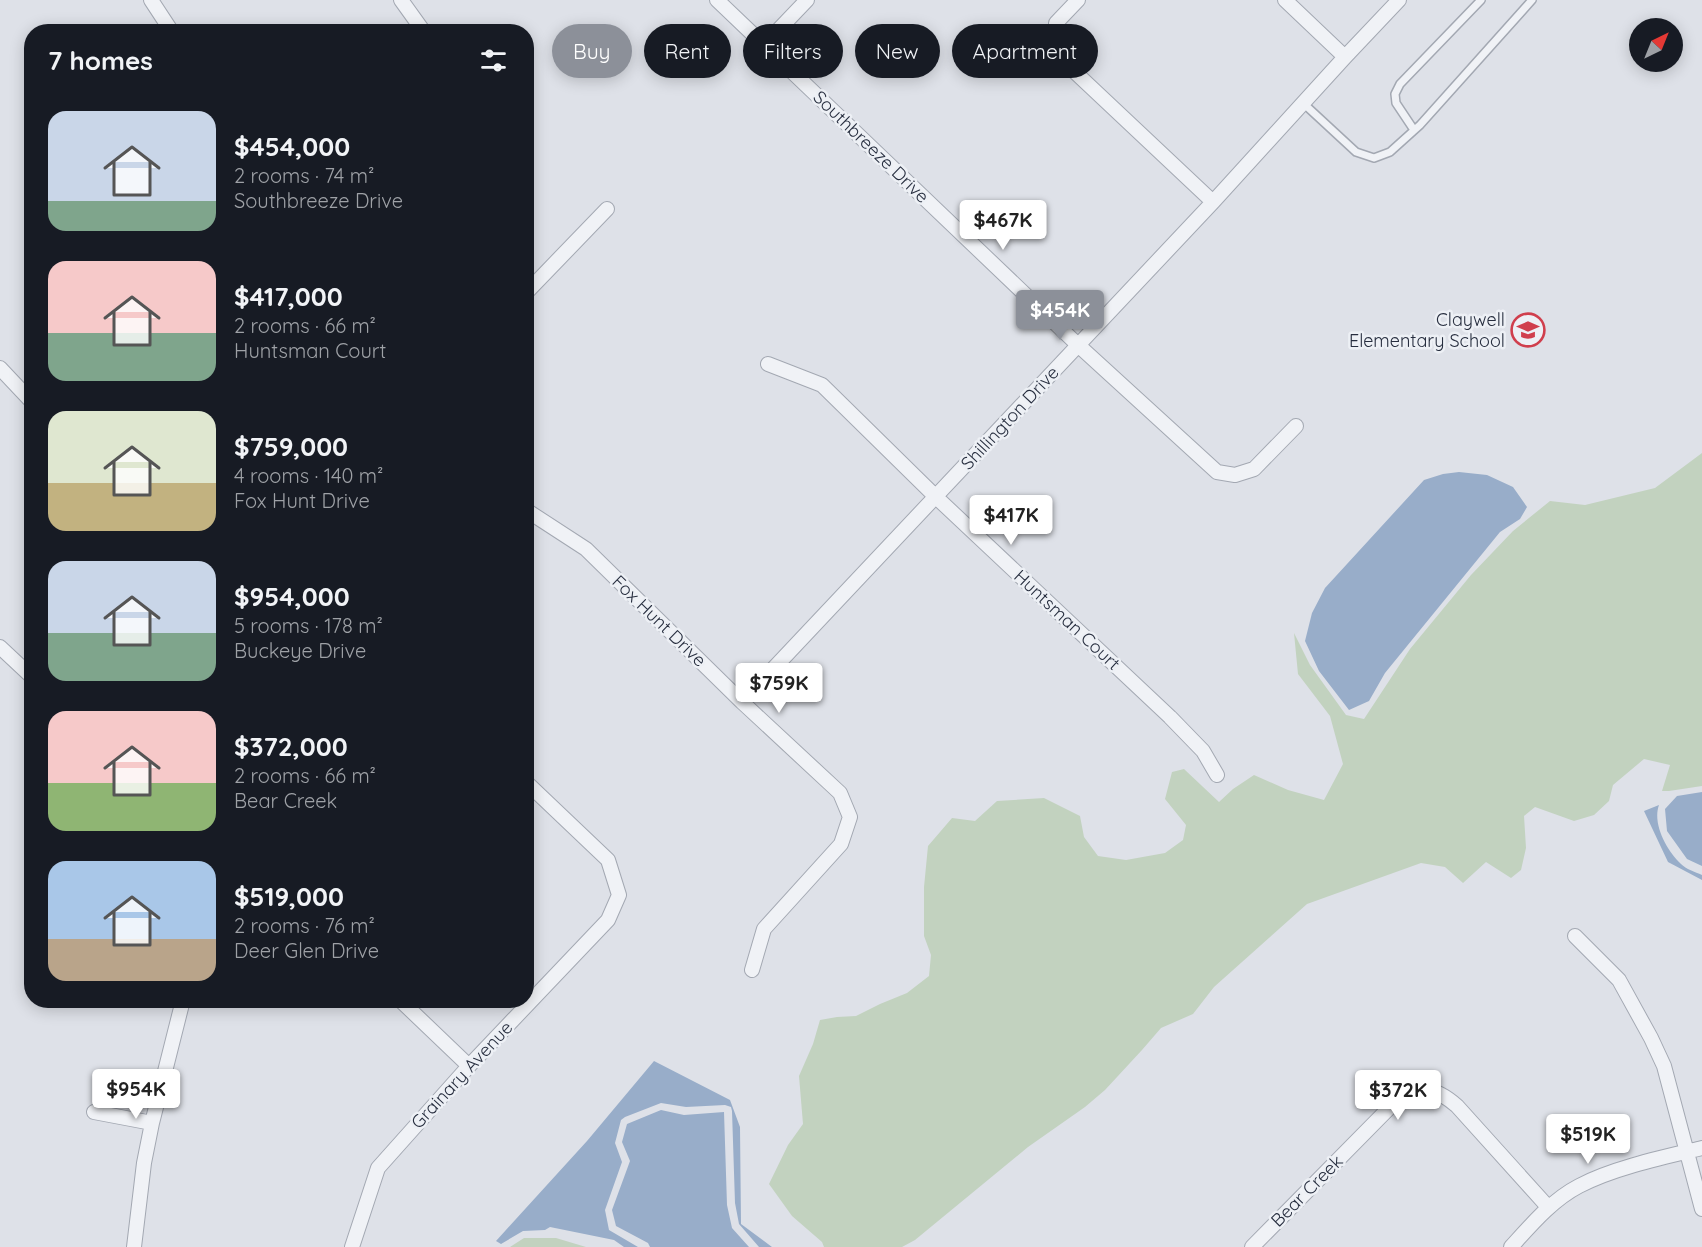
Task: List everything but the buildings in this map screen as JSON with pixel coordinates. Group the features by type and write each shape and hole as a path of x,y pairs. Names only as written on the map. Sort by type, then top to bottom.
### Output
{"street":[{"path":"151,0 167,24"},
{"path":"401,0 418,24"},
{"name":"Southbreeze Drive","path":"717,0 743,25"},
{"path":"784,24 807,0"},
{"path":"1078,0 1056,23 1060,58 1214,202"},
{"path":"1285,0 1345,57"},
{"name":"Shillington Drive","path":"742,702 1214,202 1399,0"},
{"name":"Southbreeze Drive","path":"799,78 1078,345 1217,472 1235,475 1254,469 1296,426"},
{"path":"534,285 607,209"},
{"name":"Huntsman Court","path":"768,364 822,385 936,497 1170,717 1203,751 1217,775"},
{"path":"0,368 24,394"},
{"name":"Fox Hunt Drive","path":"534,515 586,549 742,702 840,793 850,818 841,844 764,929 752,970"},
{"path":"0,647 24,670"},
{"name":"Grainary Avenue","path":"534,790 608,860 619,895 608,920 534,998"},
{"path":"1575,936 1619,980 1651,1038 1664,1066 1702,1209"},
{"path":"134,1247 144,1163 181,1008"},
{"path":"408,1008 469,1066"},
{"name":"Grainary Avenue","path":"352,1247 378,1168 524,1008"},
{"name":"Bear Creek","path":"1252,1247 1397,1100 1413,1091 1432,1090 1444,1095 1457,1106 1548,1207"},
{"path":"94,1112 152,1123"},
{"path":"1510,1247 1548,1207 1578,1186 1610,1173 1702,1148"}],"lane":[{"path":"1414,130 1396,103 1395,94 1400,84 1481,0"},
{"path":"1304,103 1356,152 1374,158 1390,152 1414,130 1532,0"}],"green space":[{"path":"1702,453 1702,786 1662,791 1670,765 1644,759 1613,785 1609,801 1594,815 1574,821 1535,807 1524,816 1526,848 1521,870 1511,878 1486,862 1463,883 1445,867 1421,863 1307,904 1214,987 1193,1014 1161,1028 1105,1090 1085,1107 1028,1147 915,1240 902,1247 824,1247 822,1242 792,1216 769,1184 788,1145 803,1124 799,1076 813,1044 820,1020 856,1016 907,993 929,976 931,955 924,936 924,887 928,846 952,818 975,821 997,801 1044,798 1080,816 1084,837 1098,856 1126,860 1165,853 1183,840 1186,825 1165,799 1172,772 1184,769 1219,802 1254,775 1288,790 1324,800 1343,764 1330,716 1298,674 1294,633 1310,665 1346,715 1364,719 1410,649 1471,575 1513,531 1550,501 1585,505 1655,488"},
{"path":"524,1238 556,1238 586,1247 510,1247"}],"water":[{"path":"1459,472 1487,475 1513,487 1527,507 1520,519 1500,532 1385,673 1369,701 1349,710 1319,671 1305,641 1312,613 1325,588 1424,480"},
{"path":"1702,792 1702,866 1687,859 1667,831 1665,809 1677,796"},
{"path":"1659,805 1657,812 1659,829 1666,845 1683,866 1702,875 1702,880 1668,862 1644,811"},
{"path":"654,1061 730,1100 740,1127 741,1224 772,1247 759,1247 739,1224 735,1203 731,1107 725,1105 686,1107 661,1103 621,1120 615,1143 622,1162 605,1210 609,1230 638,1247 624,1247 614,1240 550,1227 545,1230 523,1231 501,1244 496,1241 587,1141"},
{"path":"661,1110 684,1115 724,1112 727,1205 732,1228 749,1247 650,1247 648,1243 616,1226 612,1210 630,1161 622,1142 627,1124"}],"place":[{"name":"Claywell Elementary School","path":"1528,330"}]}
